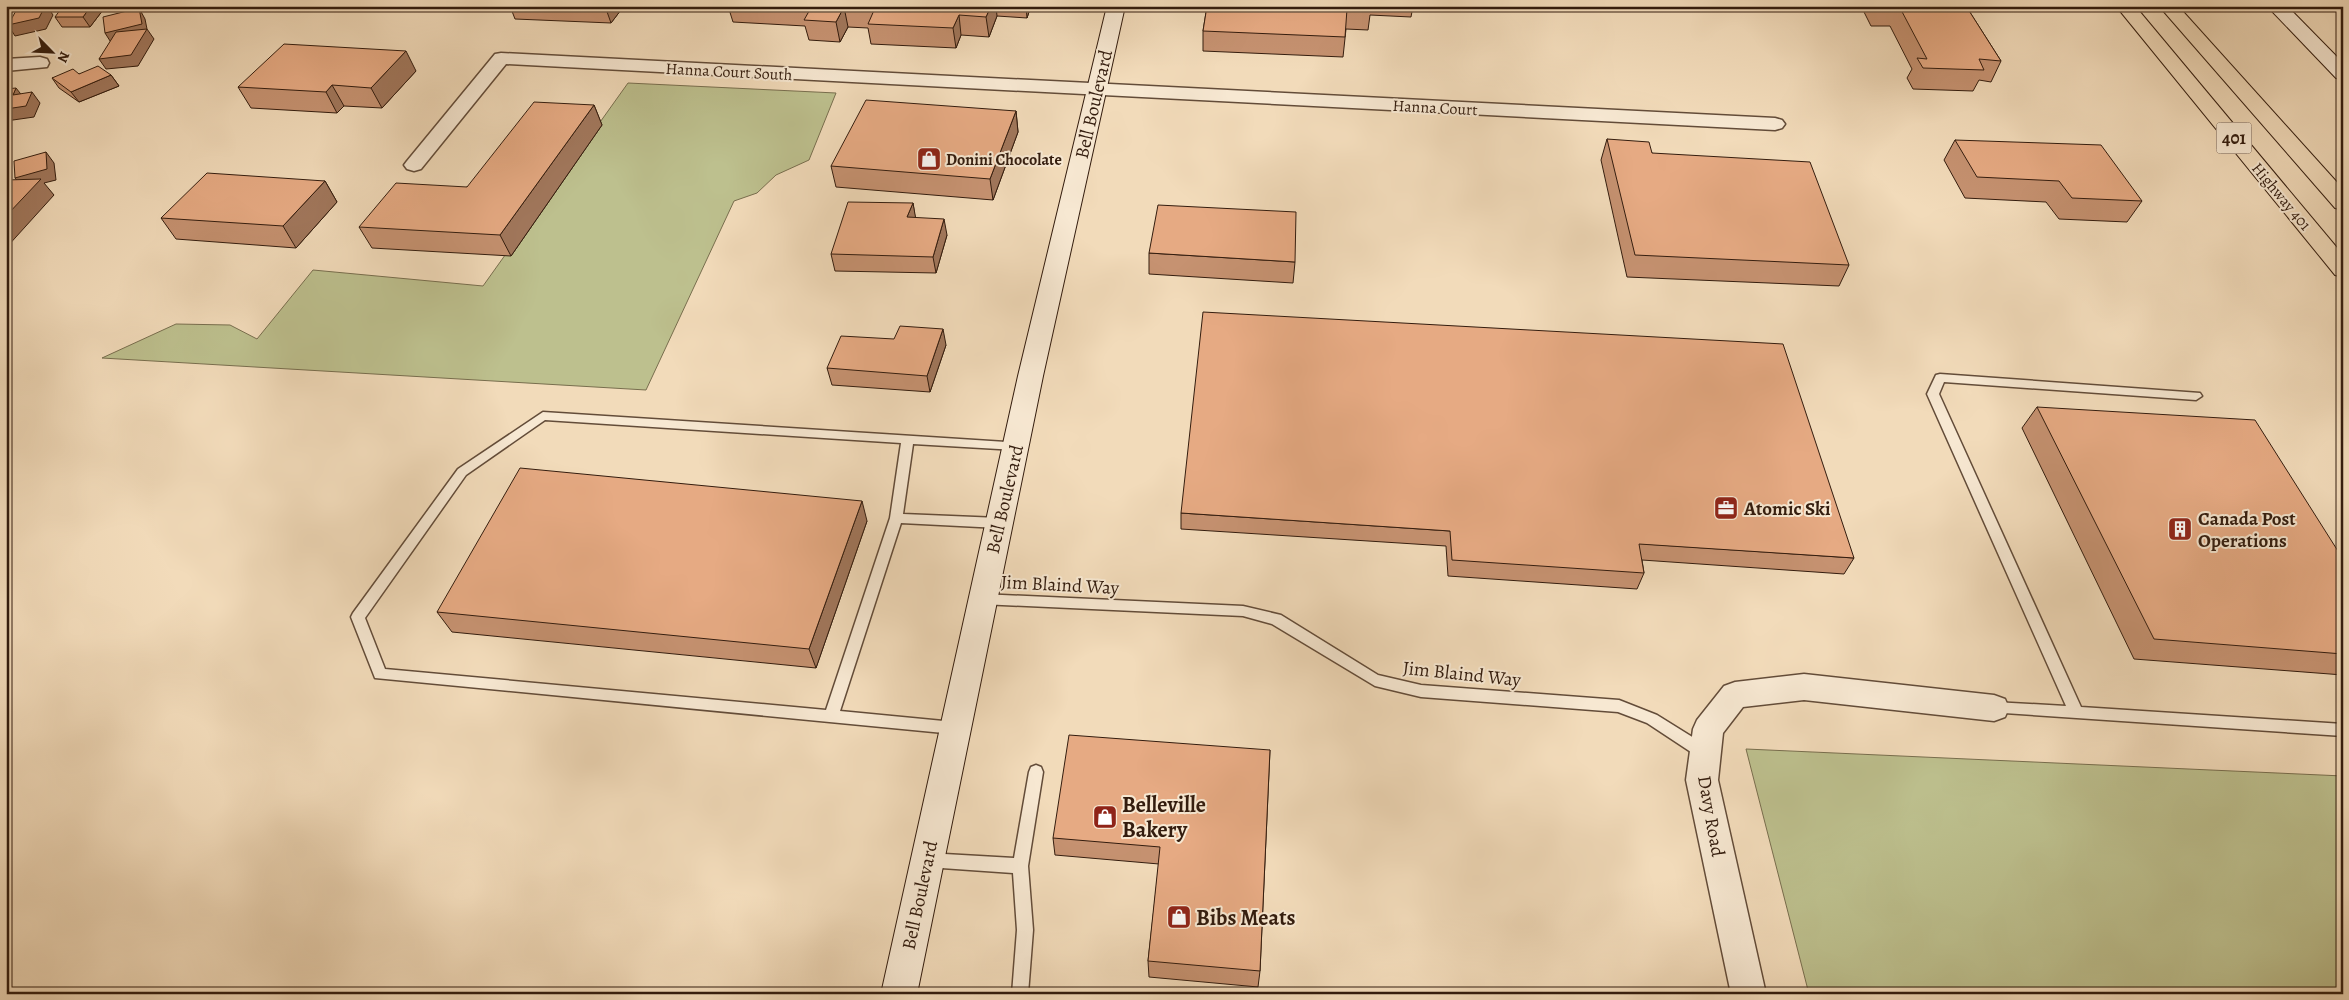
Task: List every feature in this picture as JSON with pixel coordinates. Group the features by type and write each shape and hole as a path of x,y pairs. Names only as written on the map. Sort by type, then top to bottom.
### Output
{"highway":[{"name":"Highway 401","path":"2125,6 2343,270"},
{"name":"401","path":"2168,6 2343,203"}],"main road":[{"name":"Bell Boulevard","path":"899,994 981,599 1095,90 1116,6"},
{"path":"2276,6 2343,74"}],"street":[{"name":"Hanna Court South","path":"414,165 501,58 1095,90"},
{"path":"6,65 40,63"},
{"name":"Hanna Court","path":"1095,90 1775,124"},
{"name":"Davy Road","path":"1749,994 1702,780 1708,729 1735,695 1804,687 1994,708"}],"lane":[{"path":"2076,713 1933,394 1940,378 2196,396"},
{"path":"954,728 380,674 358,617 462,472 543,416 1016,446"},
{"path":"831,716 896,518 908,439"},
{"path":"896,518 999,523"},
{"name":"Jim Blaind Way","path":"981,599 1243,611 1276,619 1375,680 1421,691 1619,706 1652,719 1705,754"},
{"path":"1994,708 2343,730"},
{"path":"1020,994 1025,930 1020,866 1036,772"},
{"path":"927,860 1020,866"}],"green space":[{"path":"628,83 836,93 809,160 776,175 757,193 734,201 646,390 102,358 176,324 230,325 257,339 313,270 483,286"},
{"path":"1746,749 2343,776 2343,994 1809,994"}],"building":[{"path":"45,6 39,18 8,25 17,9"},
{"path":"63,6 91,6 83,17 55,17"},
{"path":"812,6 991,6 986,17 959,15 953,28 868,24 875,8 844,7 836,22 804,20"},
{"path":"1207,6 1370,6 1370,10 1347,9 1345,37 1203,31"},
{"path":"1899,6 1966,6 2001,61 1979,59 1984,70 1923,68 1917,58 1927,59"},
{"path":"139,8 142,24 105,33 103,17"},
{"path":"147,29 131,55 99,59 116,32"},
{"path":"284,44 406,51 371,88 332,85 326,92 238,87"},
{"path":"98,66 111,75 71,92 52,78 73,69 79,74"},
{"path":"16,88 13,95 32,92 26,106 6,109 6,89"},
{"name":"Donini Chocolate","path":"866,100 1016,111 990,179 831,166"},
{"path":"534,102 594,105 500,235 359,227 396,183 467,187"},
{"path":"1607,139 1649,142 1652,153 1810,162 1849,265 1635,255"},
{"path":"1955,140 2101,145 2142,201 2072,198 2059,181 1977,177"},
{"path":"46,152 47,169 15,178 14,161"},
{"path":"207,173 325,181 283,226 161,218"},
{"path":"41,179 6,216 6,180"},
{"path":"848,202 913,203 907,217 944,219 933,257 831,254"},
{"path":"1158,205 1296,212 1295,262 1149,253"},
{"path":"1203,312 1783,344 1854,558 1639,544 1644,573 1452,560 1450,531 1181,513"},
{"path":"900,326 943,329 927,376 827,368 841,336 894,339"},
{"name":"Canada Post Operations","path":"2037,407 2255,420 2343,559 2343,654 2154,639"},
{"path":"520,468 862,501 809,649 437,612"},
{"path":"1069,735 1270,750 1260,971 1148,961 1160,847 1053,838"}],"place":[{"name":"Donini Chocolate","path":"929,159"},
{"name":"Atomic Ski","path":"1726,508"},
{"name":"Canada Post Operations","path":"2180,529"},
{"name":"Belleville Bakery","path":"1105,817"},
{"name":"Bibs Meats","path":"1179,917"}]}
